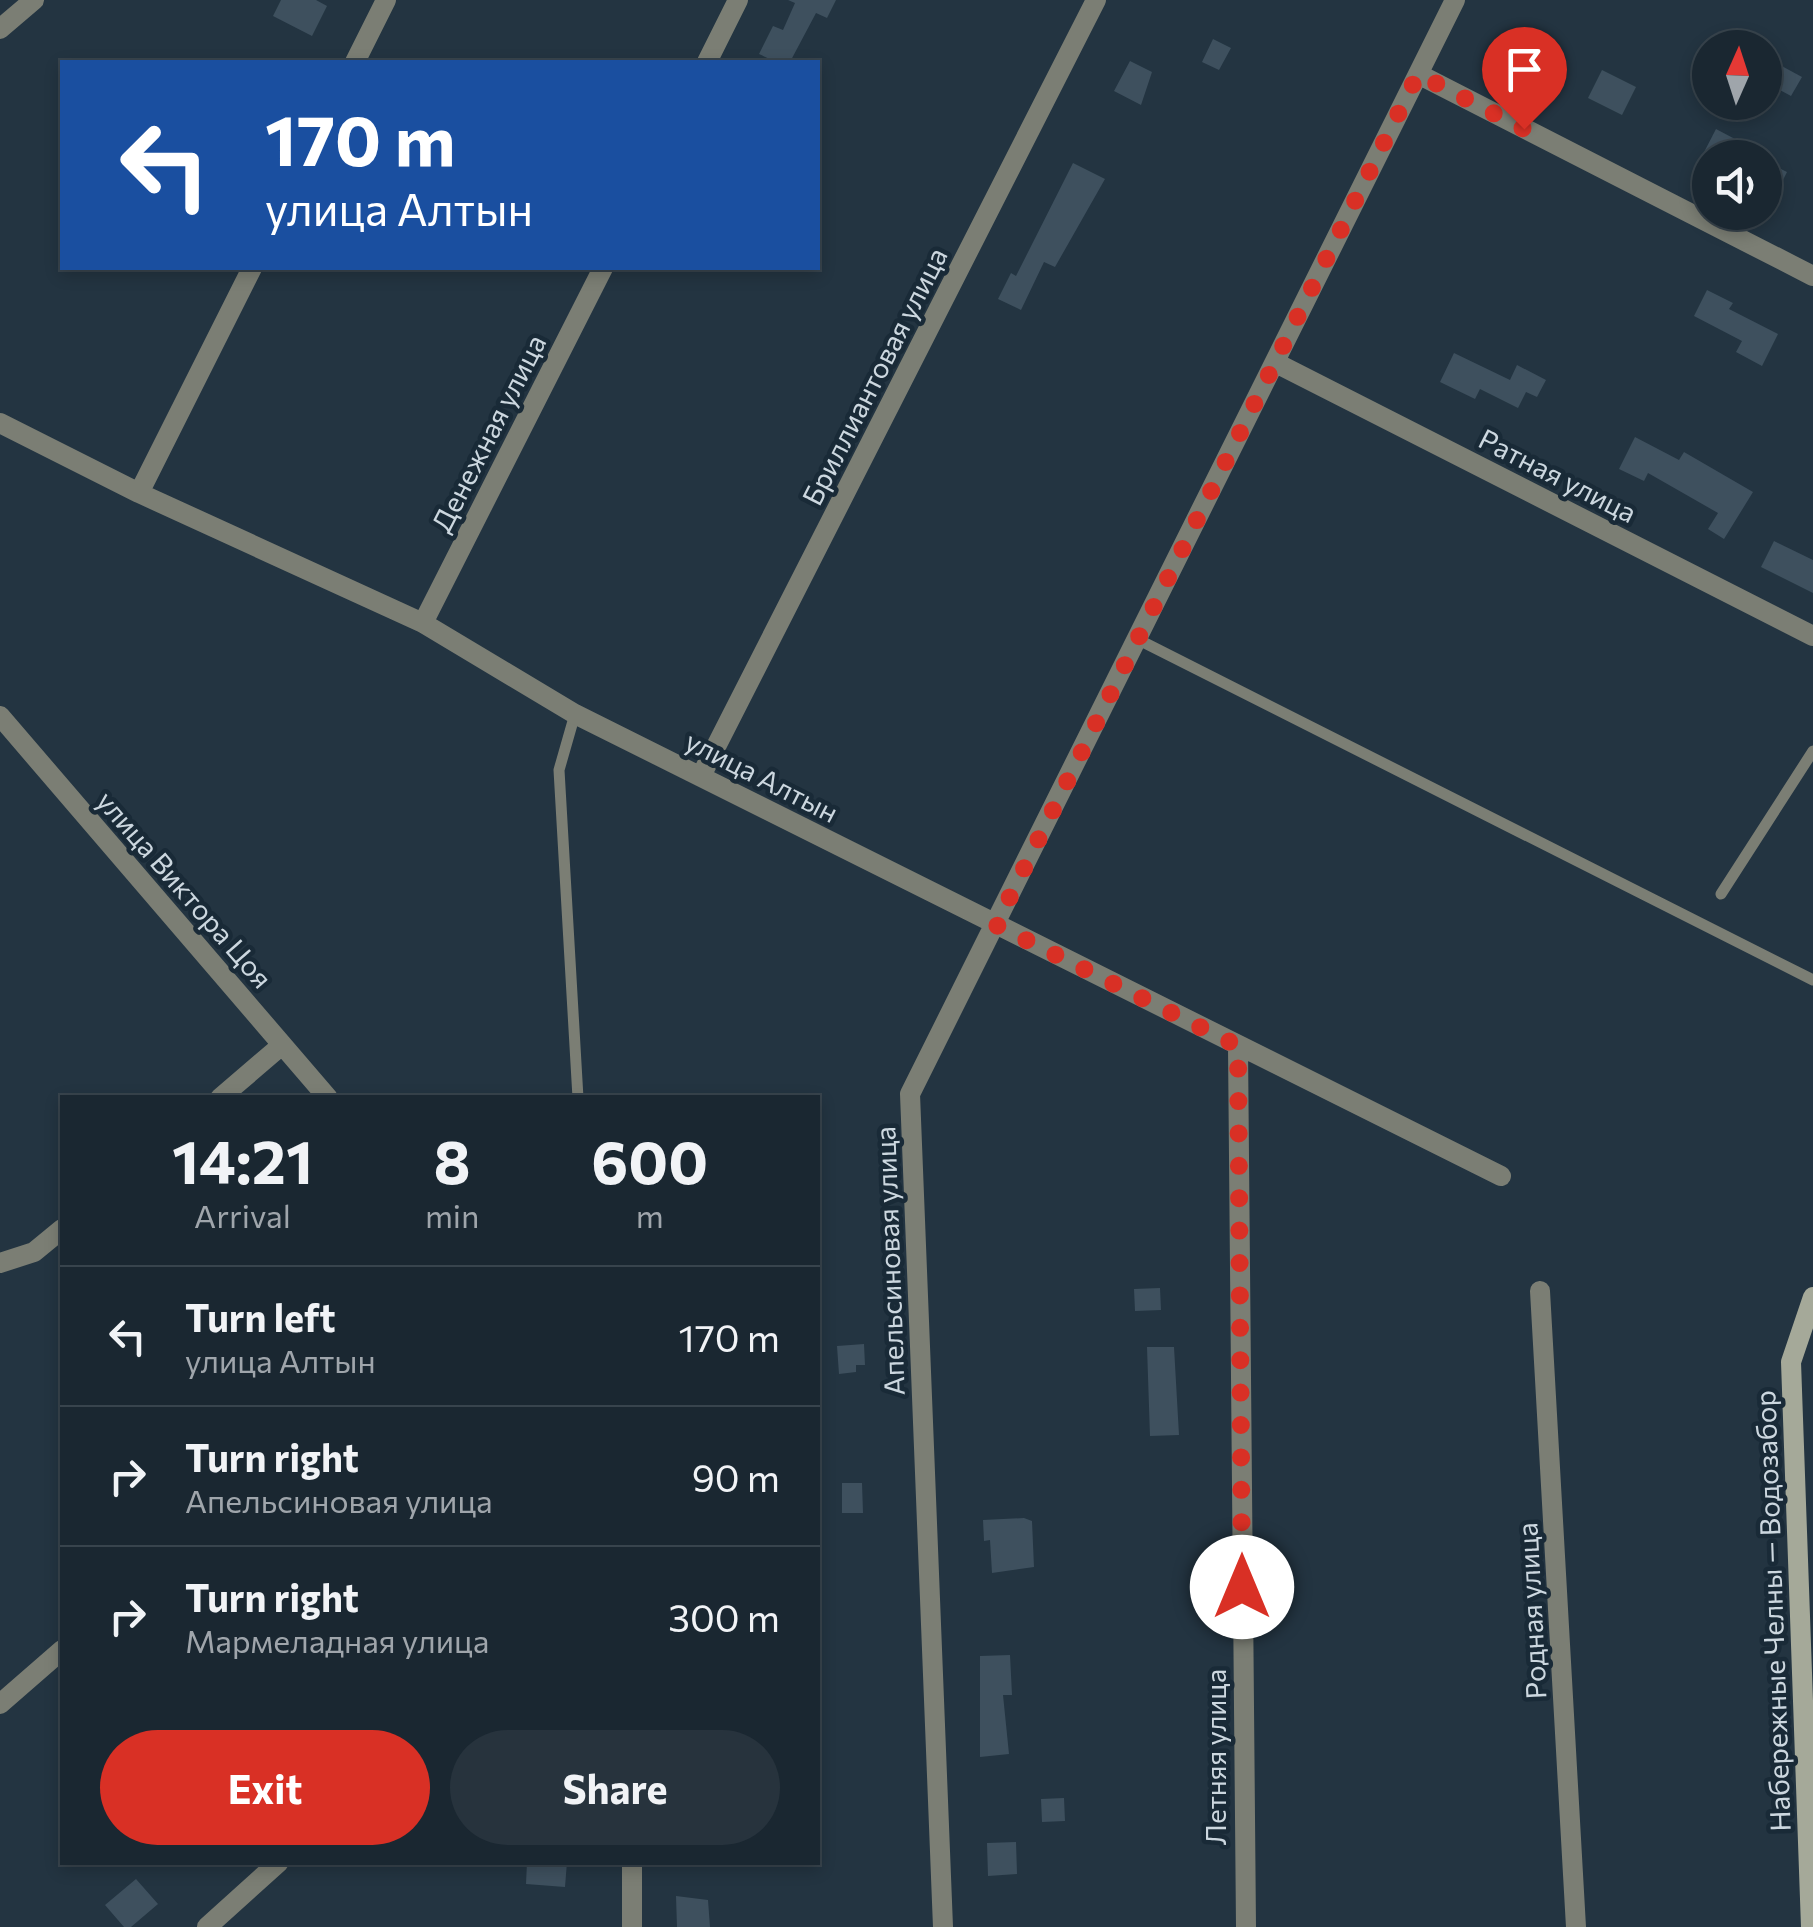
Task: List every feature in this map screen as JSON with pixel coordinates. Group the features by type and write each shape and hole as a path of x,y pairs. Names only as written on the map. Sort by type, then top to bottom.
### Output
{"main road":[{"name":"Набережные Челны — Водозабор","path":"1811,1927 1791,1362 1813,1297"}],"street":[{"path":"0,29 34,0"},
{"path":"356,60 386,0"},
{"path":"708,60 738,0"},
{"name":"Бриллиантовая улица","path":"701,776 1096,0"},
{"name":"Апельсиновая улица","path":"943,1927 910,1094 1278,364 1455,0"},
{"path":"1418,74 1813,276"},
{"path":"139,493 251,270"},
{"name":"Денежная улица","path":"423,623 602,270"},
{"name":"Ратная улица","path":"1278,364 1813,636"},
{"name":"улица Алтын","path":"0,424 139,493 423,623 575,714 1502,1176"},
{"name":"улица Виктора Цоя","path":"0,716 325,1095"},
{"path":"224,1095 282,1046"},
{"name":"Летняя улица","path":"1238,1046 1246,1927"},
{"path":"0,1263 34,1252 60,1230"},
{"name":"Родная улица","path":"1540,1291 1576,1927"},
{"path":"0,1704 60,1652"},
{"path":"207,1927 275,1865"},
{"path":"632,1865 632,1927"}],"lane":[{"path":"1139,640 1813,980"},
{"path":"575,714 559,770 578,1095"},
{"path":"1721,894 1813,751"}],"building":[{"path":"281,0 316,0 327,6 312,36 273,16"},
{"path":"788,0 836,0 827,18 816,13 791,60 772,60 759,54 773,26 783,30 795,3"},
{"path":"1213,39 1231,48 1219,70 1202,62"},
{"path":"1130,61 1152,72 1141,105 1114,91"},
{"path":"1782,66 1802,77 1791,96 1782,91"},
{"path":"1602,70 1636,87 1622,115 1588,98"},
{"path":"1716,129 1737,140 1710,140"},
{"path":"1073,163 1105,179 1055,267 1044,262 1021,310 998,299 1011,273 1016,276"},
{"path":"1707,290 1733,303 1729,309 1778,334 1762,366 1736,352 1742,341 1694,316"},
{"path":"1454,353 1510,380 1517,365 1546,380 1537,397 1526,392 1518,408 1480,389 1475,399 1440,382"},
{"path":"1635,437 1679,460 1684,452 1753,492 1724,539 1708,529 1718,513 1648,473 1644,481 1619,469"},
{"path":"1774,541 1813,560 1813,593 1761,567"},
{"path":"1160,1288 1161,1310 1135,1311 1134,1289"},
{"path":"864,1344 865,1365 856,1365 856,1372 839,1374 837,1346"},
{"path":"1147,1347 1174,1347 1179,1435 1150,1436"},
{"path":"842,1483 862,1483 863,1513 842,1513"},
{"path":"983,1520 1032,1521 1034,1567 992,1573 990,1540 984,1541"},
{"path":"1010,1655 1012,1695 1003,1695 1009,1754 980,1757 980,1656"},
{"path":"1064,1798 1065,1821 1042,1822 1041,1799"},
{"path":"1016,1842 1017,1874 988,1876 987,1843"},
{"path":"527,1865 567,1865 565,1887 526,1884"},
{"path":"136,1879 158,1904 131,1927 124,1927 105,1905"},
{"path":"676,1896 708,1900 710,1927 677,1927"}],"route":[{"path":"1242,1587 1238,1046 996,925 1278,364 1418,74 1524,129"}]}
